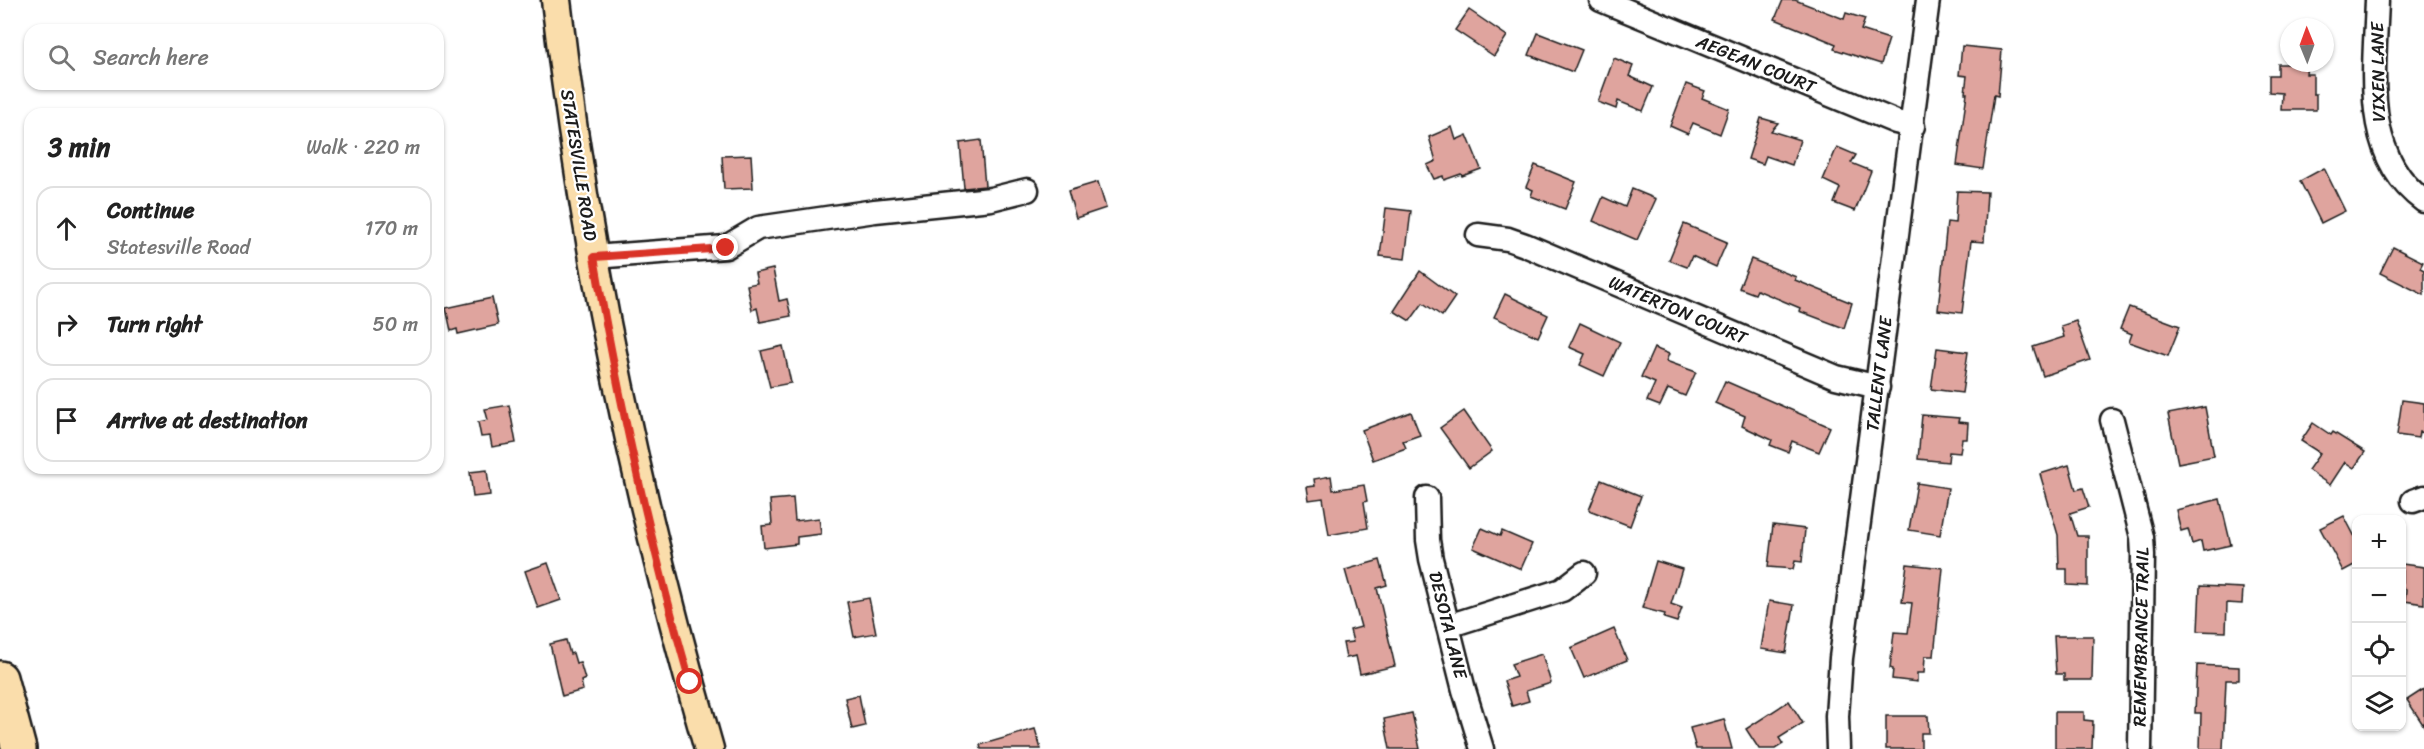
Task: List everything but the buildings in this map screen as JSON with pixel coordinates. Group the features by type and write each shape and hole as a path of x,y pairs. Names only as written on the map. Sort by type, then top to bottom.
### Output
{"highway":[{"path":"0,678 19,749"}],"main road":[{"name":"STATESVILLE ROAD","path":"556,0 594,257 628,436 673,625 709,749"}],"street":[{"name":"AEGEAN COURT","path":"1601,0 1896,122 1913,126"},
{"name":"TALLENT LANE","path":"1838,749 1837,716 1841,658 1928,0"},
{"name":"VIXEN LANE","path":"2377,0 2375,90 2376,117 2381,141 2390,163 2424,201"},
{"path":"594,257 726,248 758,228 875,211 991,199 1027,190"},
{"name":"WATERTON COURT","path":"1478,235 1508,239 1525,245 1836,377 1878,387"},
{"name":"REMEMBRANCE TRAIL","path":"2112,420 2142,537 2144,555 2140,749"},
{"name":"DESOTA LANE","path":"1426,498 1429,549 1482,749"},
{"path":"1448,626 1562,590 1584,573"}],"route":[{"path":"690,682 673,625 628,436 594,257 726,248"}]}
